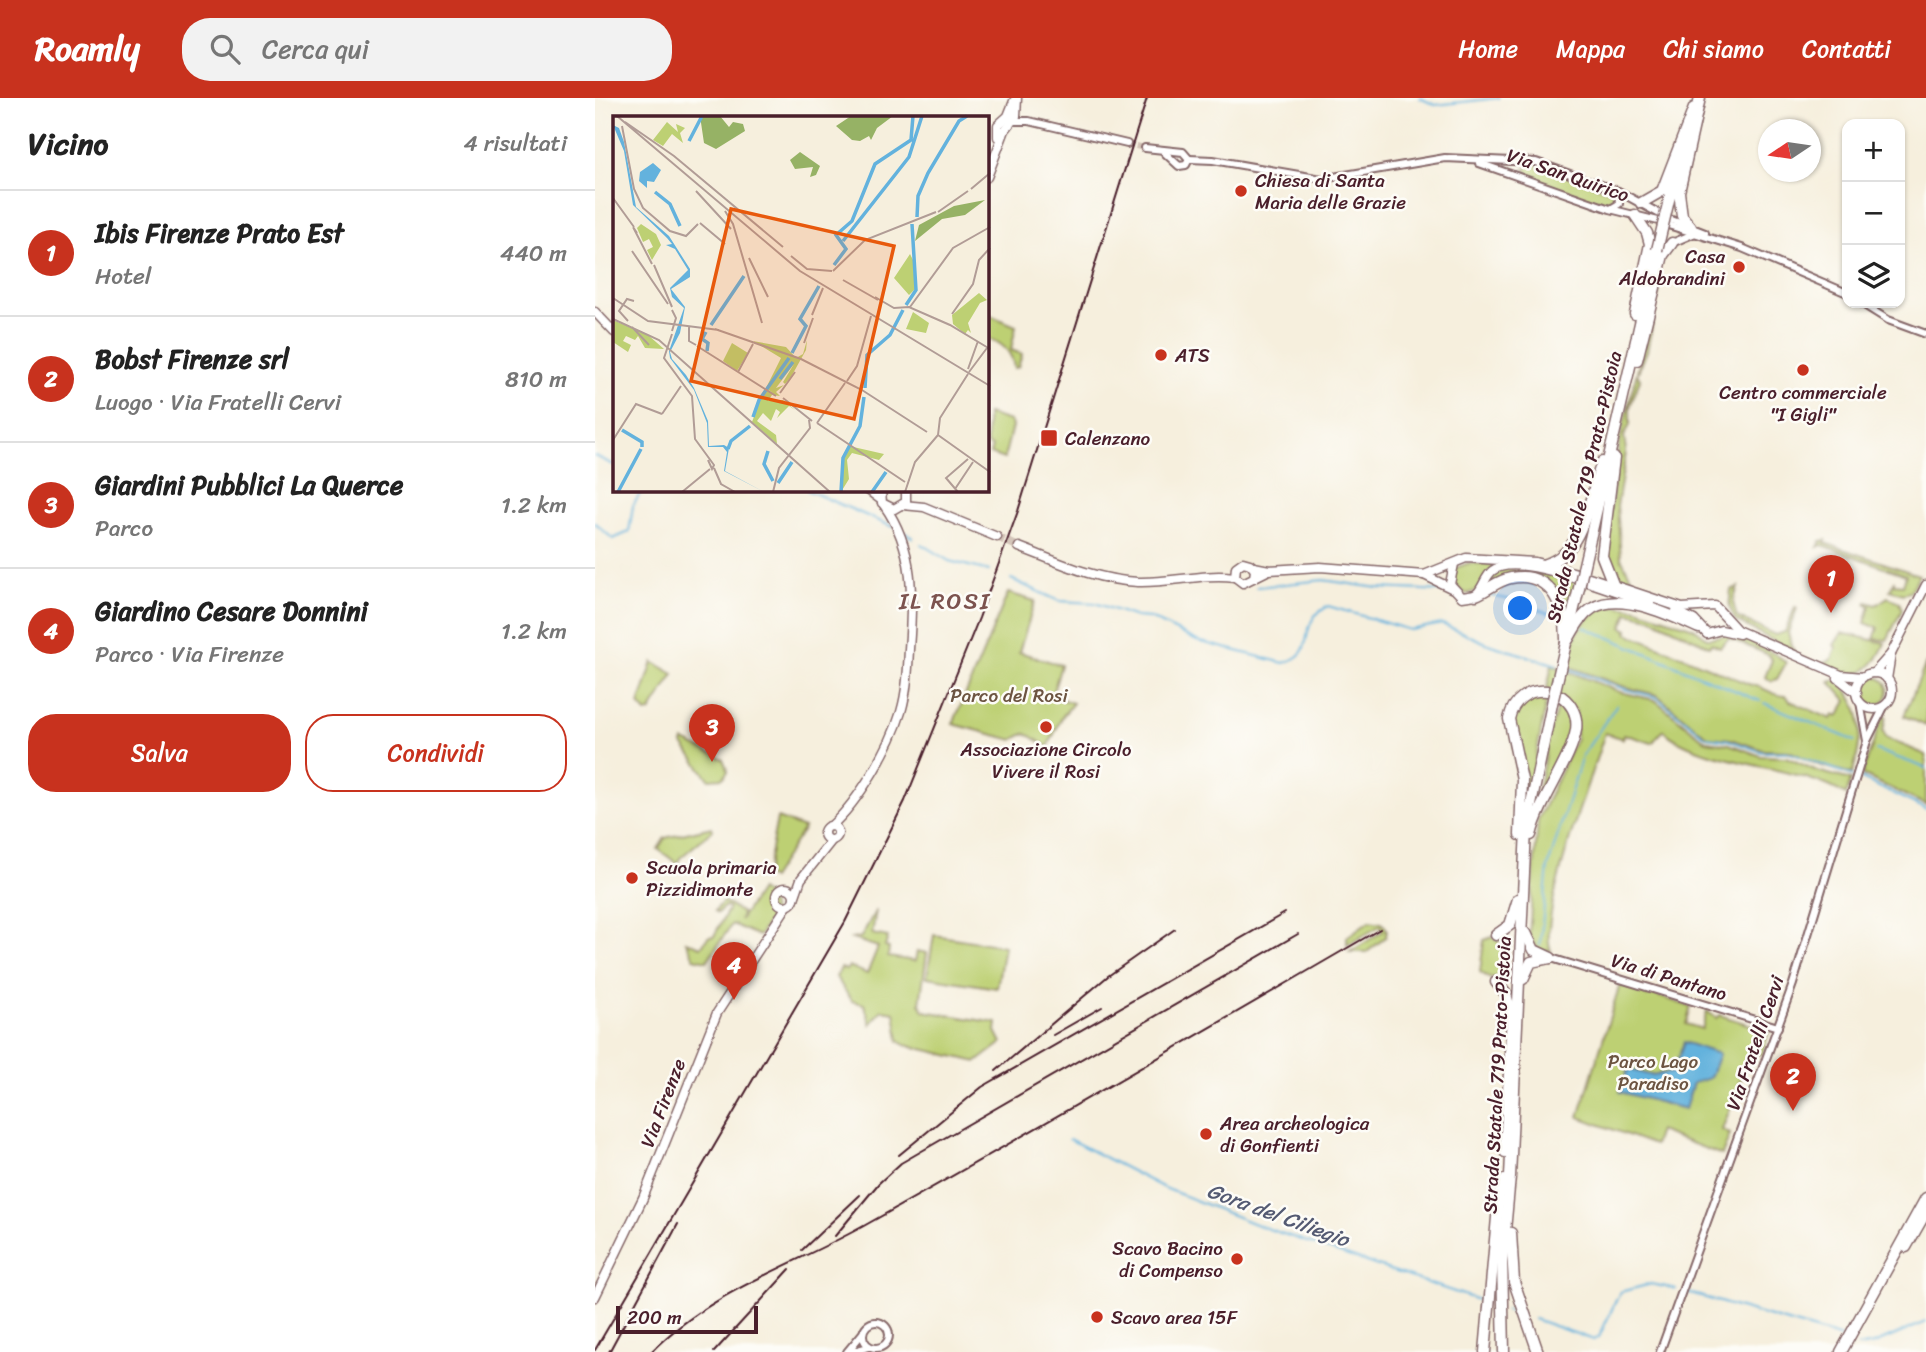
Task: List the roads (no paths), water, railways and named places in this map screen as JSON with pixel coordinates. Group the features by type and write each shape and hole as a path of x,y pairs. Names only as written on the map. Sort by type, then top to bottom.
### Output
{"highway":[{"name":"Strada Statale 719 Prato-Pistoia","path":"1504,1352 1502,1263 1520,989 1521,888 1531,803 1657,250 1700,98"},
{"path":"1641,203 1662,191 1700,98"},
{"path":"1692,230 1682,216 1679,192 1700,98"},
{"path":"1624,393 1630,339 1650,244 1647,233 1635,215"},
{"path":"1624,393 1643,345 1663,255 1672,243"},
{"path":"1545,564 1560,558 1573,545 1617,422"},
{"path":"1613,584 1602,556 1617,422"},
{"path":"1476,595 1514,577 1532,579 1545,585 1564,609 1566,643"},
{"path":"1566,643 1586,613 1608,603 1637,606 1698,625"},
{"path":"1537,691 1554,696 1572,707 1576,730 1543,799 1522,873 1522,780 1509,719 1521,697 1537,691"},
{"name":"Strada Statale 719 Prato-Pistoia","path":"1507,1179 1512,1016 1521,902"},
{"path":"1496,935 1510,925 1521,902"},
{"path":"1521,902 1529,943 1537,952 1551,958"},
{"path":"1520,989 1531,962 1551,958"},
{"path":"1496,982 1506,994 1512,1016"},
{"path":"1486,1352 1499,1195 1507,1179"},
{"path":"1507,1179 1513,1192 1513,1273 1538,1352"},
{"path":"1841,1352 1926,1198"},
{"path":"1849,1352 1926,1212"}],"main road":[{"path":"989,171 1002,130 998,124 1013,116 1016,98"},
{"path":"595,311 613,328"},
{"path":"898,527 907,492 925,507 997,537"},
{"path":"882,498 892,509 902,506 925,507"},
{"path":"882,498 898,527"},
{"name":"Via Firenze","path":"595,1297 643,1198 705,1038 723,1004 787,906 795,898 801,879 819,855 892,736 901,713 908,668 913,585 898,527"},
{"path":"1019,547 1079,571 1116,580 1149,582 1235,573 1243,562 1269,570 1320,567 1424,575 1462,597 1476,595 1492,571 1503,566 1543,569 1613,584 1682,608 1717,607 1725,620 1737,630 1840,675 1863,677 1858,698"},
{"path":"1424,575 1466,558 1545,564 1684,614 1710,634 1721,630 1737,633 1842,680 1869,708 1885,705"},
{"path":"1453,590 1449,580 1454,564"},
{"path":"1254,567 1254,578"},
{"path":"1235,573 1243,583 1269,570"},
{"name":"Via Fratelli Cervi","path":"1863,677 1874,673 1891,654 1926,585"},
{"path":"1698,625 1703,608"},
{"path":"1721,630 1725,620"},
{"name":"Via Fratelli Cervi","path":"1885,705 1892,691 1887,679 1891,654"},
{"path":"1874,673 1887,679"},
{"name":"Via Firenze","path":"773,927 777,891 801,879"},
{"path":"786,887 792,890 795,898"},
{"path":"777,902 787,906"}],"street":[{"path":"1013,116 1127,144"},
{"path":"1145,148 1185,153 1189,159 1184,166 1160,150"},
{"path":"1175,162 1179,153"},
{"name":"Via San Quirico","path":"1189,159 1213,160 1322,179 1445,158 1528,162 1618,191 1641,203 1659,217 1610,209 1467,160"},
{"path":"1526,178 1523,172 1528,162"},
{"path":"1610,209 1619,204 1618,191"},
{"path":"1669,222 1726,242 1842,291"},
{"path":"1672,243 1692,230"},
{"path":"1869,308 1888,320 1926,334"},
{"name":"Via Fratelli Cervi","path":"1858,698 1867,741"},
{"name":"Via Fratelli Cervi","path":"1660,1352 1778,1027 1867,741 1885,705"},
{"name":"Via di Pantano","path":"1551,958 1778,1027"},
{"path":"873,1322 883,1324 888,1330 888,1341 883,1347 849,1352 867,1325 873,1322"},
{"path":"862,1334 869,1347"}],"water":[{"path":"1684,1042 1719,1054 1710,1078 1693,1083 1685,1109 1620,1092 1628,1069 1650,1075 1673,1072"}],"waterway":[{"path":"1420,98 1435,105 1499,98"},
{"path":"595,456 613,465"},
{"path":"595,523 613,539 629,532 633,506 641,492"},
{"path":"812,492 893,527"},
{"path":"901,530 913,538"},
{"path":"921,544 949,561 989,571"},
{"path":"1011,579 1059,601 1095,603 1136,617 1150,618 1197,641 1284,663 1300,655 1310,624 1314,617 1328,606 1410,630 1442,624 1491,645 1557,665"},
{"path":"1257,587 1323,580 1378,588 1445,591"},
{"path":"1487,595 1517,601 1556,616"},
{"path":"1584,627 1760,701"},
{"path":"1566,668 1624,689 1656,697 1706,737 1728,740 1762,752 1787,752 1853,776"},
{"path":"1764,703 1855,741"},
{"path":"1540,945 1548,867 1582,756 1617,704"},
{"path":"1876,750 1926,768"},
{"path":"1858,777 1926,809"},
{"name":"Gora del Ciliegio","path":"1069,1139 1162,1187 1260,1226 1484,1302"},
{"name":"Gora del Ciliegio","path":"1534,1319 1594,1340 1599,1337 1620,1292 1651,1284 1676,1289"},
{"name":"Gora del Ciliegio","path":"1689,1293 1842,1338"},
{"name":"Gora del Ciliegio","path":"1506,1310 1521,1315"},
{"name":"Gora del Ciliegio","path":"1858,1347 1874,1344 1926,1322"}],"tunnel":[{"path":"1127,144 1145,148"},
{"path":"997,537 1019,547"}],"railway":[{"path":"595,1350 845,922 905,801 979,618 1018,511 1147,98"},
{"path":"899,1155 982,1087 1285,913"},
{"path":"996,1071 1108,976 1175,929"},
{"path":"651,1352 675,1330 727,1295 869,1223 1380,929"},
{"path":"835,1236 879,1183 901,1163 1298,934"},
{"path":"1053,1035 1102,1007"},
{"path":"802,1250 860,1195"},
{"path":"609,1352 678,1224"},
{"path":"714,1352 790,1269"}],"place":[{"name":"Chiesa di Santa Maria delle Grazie","path":"1241,191"},
{"name":"Casa Aldobrandini","path":"1739,267"},
{"name":"ATS","path":"1161,355"},
{"name":"Centro commerciale \"I Gigli\"","path":"1803,370"},
{"name":"Calenzano","path":"1049,438"},
{"name":"Ibis Firenze Prato Est","path":"1831,613"},
{"name":"Associazione Circolo Vivere il Rosi","path":"1046,727"},
{"name":"Giardini Pubblici La Querce","path":"712,762"},
{"name":"Scuola primaria Pizzidimonte","path":"632,878"},
{"name":"Giardino Cesare Donnini","path":"734,1000"},
{"name":"Bobst Firenze srl","path":"1793,1111"},
{"name":"Area archeologica di Gonfienti","path":"1206,1134"},
{"name":"Scavo Bacino di Compenso","path":"1237,1259"},
{"name":"Scavo area 15F","path":"1097,1317"}],"district":[{"name":"IL ROSI","path":"945,601"}],"park label":[{"name":"Parco del Rosi","path":"1009,695"},
{"name":"Parco Lago Paradiso","path":"1653,1072"}]}
